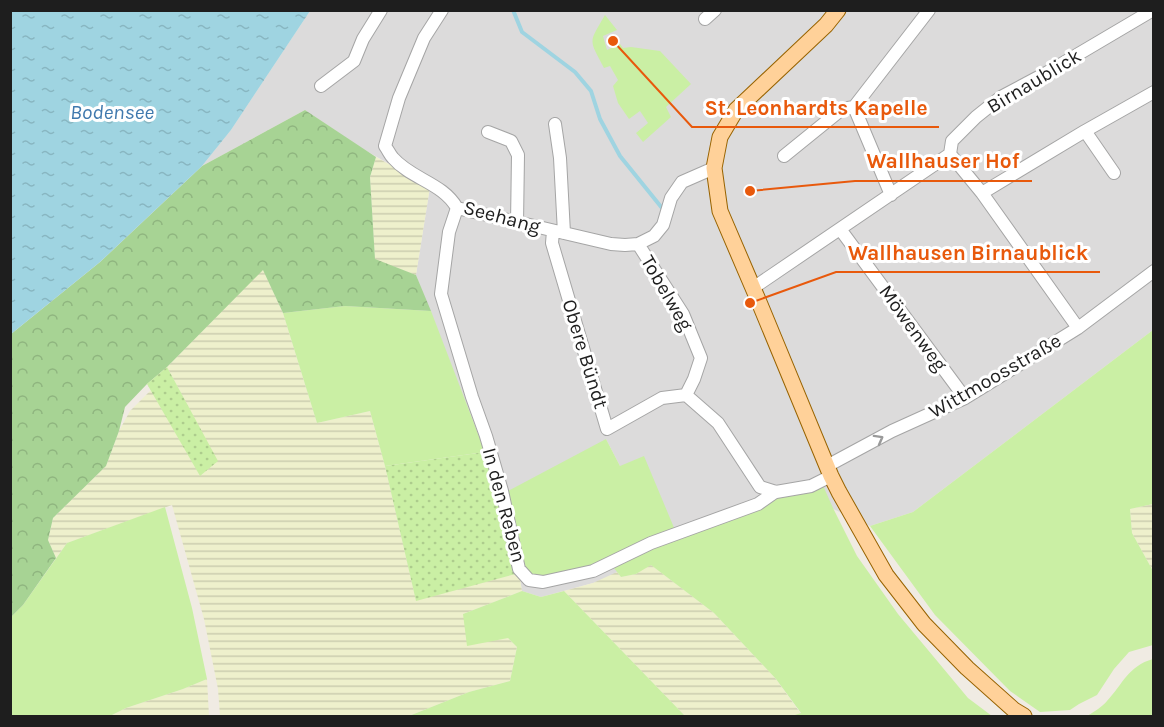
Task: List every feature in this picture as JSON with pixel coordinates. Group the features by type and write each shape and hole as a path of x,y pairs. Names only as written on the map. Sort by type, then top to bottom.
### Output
{"main road":[{"path":"838,10 826,25 736,110 720,137 714,168 720,211 829,471 886,575 924,624 967,668 1024,717"}],"street":[{"path":"321,86 354,61 363,39 381,10"},
{"name":"Seehang","path":"442,10 424,38 399,98 385,146 392,158 452,200 457,208 611,244 625,246 638,244"},
{"path":"784,156 842,109 854,107 929,10"},
{"name":"Birnaublick","path":"753,288 950,154 952,141 1001,96 1048,72 1153,10"},
{"path":"982,193 1154,92"},
{"path":"854,107 891,195"},
{"path":"555,124 560,158 558,232"},
{"path":"1085,131 1114,173"},
{"path":"488,132 511,141 518,154 517,223"},
{"path":"950,154 982,193 1078,328"},
{"path":"638,244 654,236 663,225 671,198 682,182 714,168"},
{"name":"In den Reben","path":"457,208 449,232 441,294 502,491 519,569 528,580 543,582 593,571 651,543 758,504 775,492"},
{"name":"Möwenweg","path":"840,229 965,398"},
{"name":"Obere Bündt","path":"558,232 552,243 607,429 662,398 686,395"},
{"name":"Tobelweg","path":"638,244 683,314 701,358 686,395"},
{"name":"Wittmoosstraße","path":"829,471 892,431 965,398 1078,328 1154,272"},
{"path":"686,395 718,423 760,487 775,492 811,486 829,471"}],"shaded area":[{"path":"310,11 1153,11 1153,330 913,512 870,526 814,500 593,583 541,597 522,591 485,452 416,275 430,187 363,149 305,110 202,166 231,130","holes":["606,439 620,466 544,578"]}],"green space":[{"path":"605,15 617,30 603,36 607,50 620,44 623,48 660,51 691,84 666,107 671,117 643,142 636,133 648,123 640,111 629,119 618,103 613,86 618,80 610,66 604,68 593,46 593,37"},
{"path":"305,110 376,157 370,177 375,259 416,275 431,311 345,306 283,313 263,270 125,407 106,466 53,518 48,540 56,558 23,605 11,617 11,334 100,262 202,166"},
{"path":"376,157 430,187 416,275 375,260 370,177"},
{"path":"263,269 283,313 317,423 370,411 416,600 519,573 522,591 463,614 508,638 517,647 510,681 469,692 409,716 220,716 218,689 204,619 172,505 67,543 56,558 48,540 53,518 106,466 119,431 130,411 151,390 200,475 217,461 167,367"},
{"path":"345,306 431,311 485,452 385,466 370,411 317,423 283,313"},
{"path":"1153,330 1153,504 1130,509 1132,533 1153,571 1153,645 1129,652 1114,669 1097,695 1070,710 1040,712 1010,691 935,615 870,526 913,512"},
{"path":"167,367 218,461 200,476 147,384"},
{"path":"606,439 620,466 644,456 675,530 586,569 544,578 536,577 525,571 508,491"},
{"path":"485,452 519,573 416,601 385,466"},
{"path":"821,481 857,556 898,614 968,698 992,716 792,716 801,713 776,679 714,613 651,565 636,574 621,577 610,563"},
{"path":"1153,504 1153,571 1132,533 1130,509"},
{"path":"165,507 192,608 207,679 110,716 11,716 11,617 23,605 67,543"},
{"path":"650,564 714,613 776,679 801,714 792,716 685,716 564,591 593,583 617,572 621,577 636,574"},
{"path":"522,591 541,597 564,591 685,716 409,716 469,692 510,681 517,647 508,638 467,646 463,614"},
{"path":"1153,659 1153,716 1087,716 1113,695 1132,671"},
{"path":"207,679 209,716 110,716 126,708"}],"water":[{"name":"Bodensee","path":"11,10 310,11 231,130 202,166 100,262 11,334"}],"waterway":[{"path":"513,10 522,32 575,72 591,91 600,119 620,156 662,208"}],"place":[{"name":"St. Leonhardts Kapelle","path":"613,41"},
{"name":"Wallhauser Hof","path":"750,191"},
{"name":"Wallhausen Birnaublick","path":"750,303"}]}
